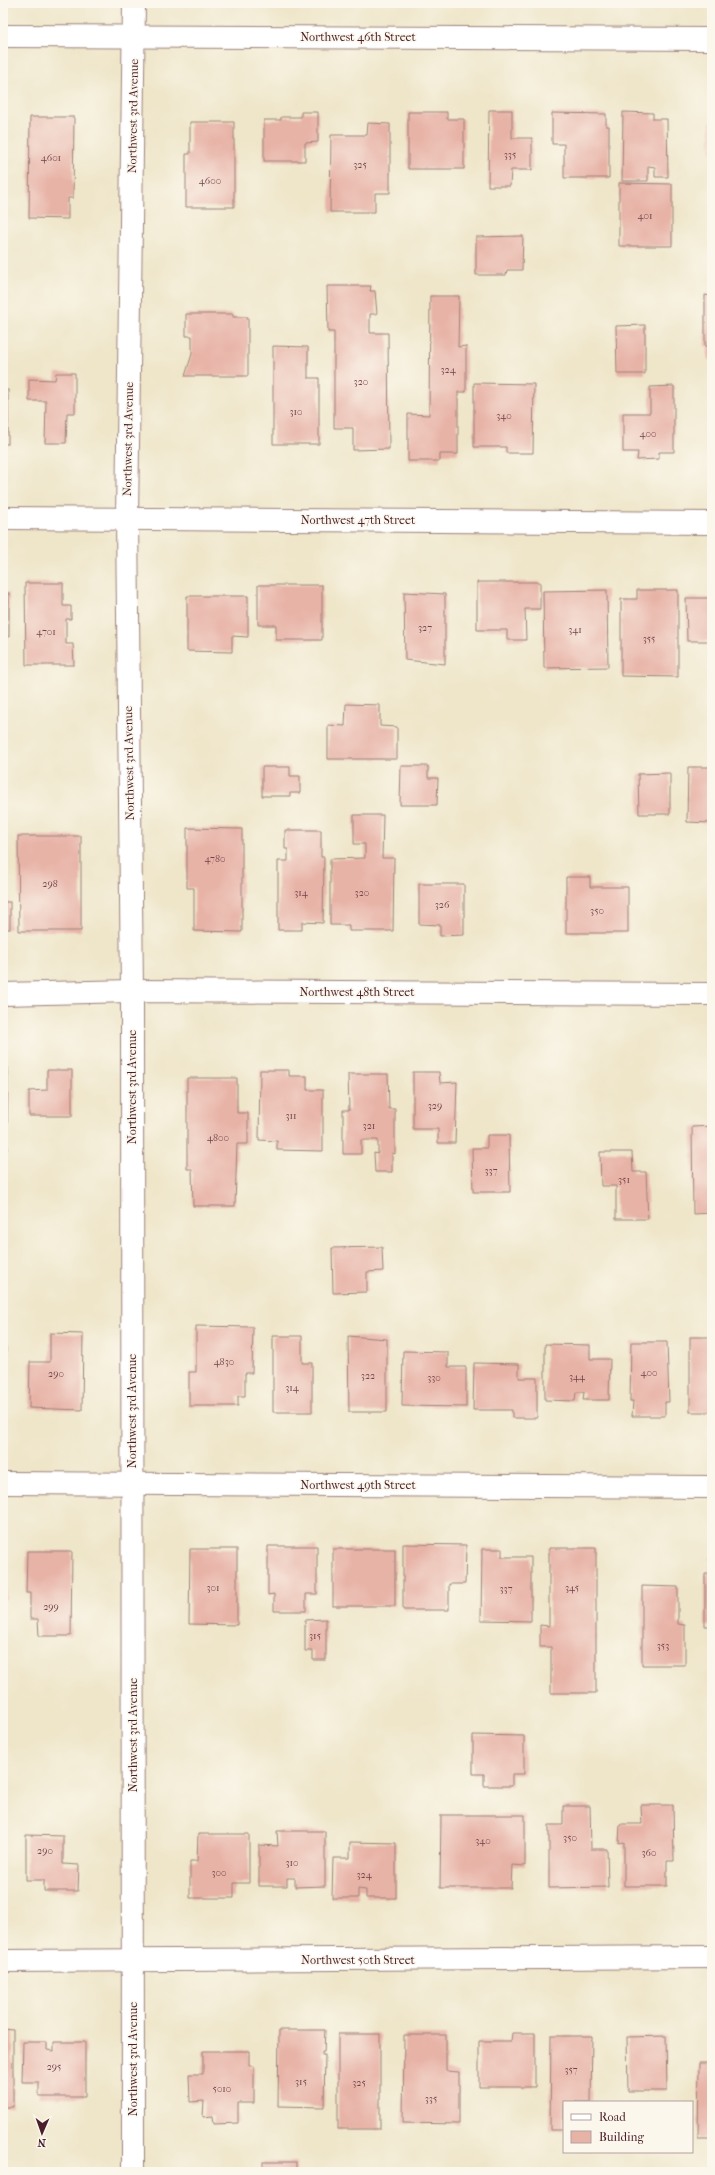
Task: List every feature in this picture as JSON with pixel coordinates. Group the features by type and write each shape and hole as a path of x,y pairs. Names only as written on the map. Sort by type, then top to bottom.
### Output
{"street":[{"name":"Northwest 3rd Avenue","path":"133,2172 132,991 127,518 134,3"},
{"name":"Northwest 46th Street","path":"3,36 712,39"},
{"name":"Northwest 47th Street","path":"3,518 712,523"},
{"name":"Northwest 48th Street","path":"3,994 132,991 712,994"},
{"name":"Northwest 49th Street","path":"3,1483 712,1487"},
{"name":"Northwest 50th Street","path":"3,1960 133,1961 712,1958"}],"building":[{"path":"489,110 512,110 512,138 532,138 532,170 511,170 510,186 488,186"},
{"path":"301,112 318,112 318,142 305,143 305,161 264,161 264,120 281,120 281,117 301,117"},
{"path":"408,112 447,112 447,119 464,119 464,169 408,169"},
{"path":"623,112 653,113 653,119 667,119 668,177 655,177 655,167 648,166 648,181 622,181"},
{"path":"552,113 606,114 606,126 609,126 609,178 564,178 564,144 552,144"},
{"path":"30,117 74,117 73,198 68,198 68,219 29,218"},
{"path":"3,121 6,121 7,169 3,169"},
{"path":"190,122 234,122 234,207 186,207 186,154 190,154"},
{"path":"710,122 712,122 712,153 711,153"},
{"path":"368,123 390,124 390,193 375,193 375,212 330,212 331,135 367,135"},
{"path":"619,183 672,184 672,246 619,246"},
{"path":"523,236 522,270 507,270 506,275 476,275 476,237"},
{"path":"327,286 371,286 370,291 375,291 377,314 370,314 370,333 388,333 389,449 353,450 353,428 334,428 334,332 328,332"},
{"path":"705,295 712,296 712,360 708,360 708,346 705,346"},
{"path":"430,296 459,296 458,347 466,346 466,392 458,392 458,454 440,454 440,461 408,461 408,414 429,415"},
{"path":"186,314 233,314 233,317 248,317 248,376 185,376 192,354 192,336 186,336"},
{"path":"645,325 645,374 617,374 616,326"},
{"path":"273,346 308,347 308,378 319,378 319,444 273,444"},
{"path":"56,373 75,373 75,413 67,413 66,443 45,443 46,401 29,401 29,379 55,380"},
{"path":"474,383 534,384 533,453 506,453 506,447 474,447"},
{"path":"674,386 674,452 659,452 659,459 637,460 638,452 623,452 623,413 650,413 650,387"},
{"path":"3,390 8,390 8,444 3,444"},
{"path":"477,582 540,582 540,609 525,609 526,640 507,640 507,630 477,630"},
{"path":"25,583 63,583 63,606 71,606 71,619 66,619 66,644 73,644 74,665 26,665"},
{"path":"258,585 322,585 322,640 276,640 276,625 258,625"},
{"path":"607,590 608,667 544,668 543,591"},
{"path":"637,590 678,590 678,677 621,676 621,599 637,599"},
{"path":"404,592 445,594 445,664 405,660"},
{"path":"3,593 9,593 9,637 3,637"},
{"path":"187,596 248,596 248,637 232,636 232,652 187,651"},
{"path":"686,598 712,598 712,641 687,641"},
{"path":"346,704 380,705 380,726 397,727 397,759 328,759 328,725 345,726"},
{"path":"401,766 428,766 428,778 438,778 437,805 400,805"},
{"path":"262,767 290,767 290,776 300,776 300,793 290,793 290,796 262,796"},
{"path":"688,767 712,767 712,823 687,822"},
{"path":"670,773 670,814 639,814 638,774"},
{"path":"354,815 383,815 382,858 394,858 393,931 349,931 349,925 330,925 330,859 365,858 365,844 354,844"},
{"path":"187,828 242,829 242,932 194,931 194,888 187,888"},
{"path":"285,830 321,830 321,857 324,857 323,923 302,922 302,930 278,930 278,861 288,861 288,849 285,849"},
{"path":"18,836 81,836 81,931 19,931"},
{"path":"566,877 590,877 590,887 628,887 628,933 566,933"},
{"path":"419,884 464,884 464,935 440,936 440,925 419,924"},
{"path":"3,902 10,902 10,929 3,929"},
{"path":"3,1068 8,1068 7,1150 3,1150"},
{"path":"47,1070 72,1070 72,1116 29,1116 29,1091 47,1090"},
{"path":"260,1070 289,1070 289,1076 307,1076 307,1090 323,1090 323,1151 277,1150 277,1141 259,1140"},
{"path":"413,1072 439,1072 440,1083 457,1082 455,1143 438,1143 438,1129 413,1129"},
{"path":"348,1074 388,1074 389,1109 395,1109 395,1154 392,1153 392,1172 375,1172 374,1153 378,1154 378,1140 361,1140 361,1154 343,1154 343,1110 349,1110"},
{"path":"187,1078 237,1078 237,1113 248,1113 248,1144 237,1144 235,1206 193,1206 192,1169 187,1169"},
{"path":"712,1126 712,1213 693,1214 692,1127"},
{"path":"487,1135 509,1135 510,1192 473,1192 472,1148 487,1148"},
{"path":"600,1152 632,1152 633,1172 646,1172 648,1219 616,1219 616,1186 601,1186"},
{"path":"382,1247 383,1271 367,1272 367,1292 333,1293 332,1248"},
{"path":"196,1326 253,1327 252,1373 245,1373 245,1396 238,1396 238,1406 189,1406 189,1372 196,1372"},
{"path":"50,1333 83,1334 82,1410 29,1408 30,1362 50,1362"},
{"path":"273,1336 302,1336 302,1363 312,1363 312,1412 273,1412"},
{"path":"348,1336 387,1339 387,1412 349,1412"},
{"path":"690,1337 712,1337 712,1412 690,1412"},
{"path":"631,1342 667,1342 669,1402 665,1402 665,1416 632,1416 633,1401 630,1401"},
{"path":"545,1344 590,1345 590,1359 610,1359 609,1400 583,1400 584,1392 576,1392 575,1401 545,1400"},
{"path":"3,1347 6,1347 6,1409 3,1409"},
{"path":"403,1351 448,1352 448,1367 466,1367 466,1407 402,1406"},
{"path":"474,1363 519,1364 519,1378 537,1378 537,1418 512,1418 512,1410 473,1410"},
{"path":"403,1544 466,1545 465,1584 449,1584 449,1610 403,1610"},
{"path":"268,1546 317,1546 317,1594 306,1594 306,1611 274,1611 274,1594 268,1595"},
{"path":"549,1548 596,1548 596,1693 551,1693 551,1647 540,1647 540,1625 549,1626"},
{"path":"190,1549 237,1549 237,1625 189,1624"},
{"path":"333,1549 395,1549 395,1606 333,1606"},
{"path":"482,1549 502,1549 502,1557 531,1557 531,1621 481,1620"},
{"path":"3,1550 6,1550 6,1599 3,1599"},
{"path":"27,1551 72,1551 71,1636 39,1636 38,1619 30,1619 30,1593 26,1593"},
{"path":"710,1557 712,1557 712,1626 705,1626 705,1574 710,1574"},
{"path":"642,1586 678,1587 678,1624 685,1625 685,1665 642,1665"},
{"path":"326,1619 326,1660 313,1660 313,1651 305,1651 305,1620"},
{"path":"473,1735 524,1736 524,1774 512,1774 512,1786 484,1786 484,1774 473,1774"},
{"path":"641,1805 673,1805 674,1861 667,1861 667,1886 624,1886 624,1842 619,1843 620,1824 642,1824"},
{"path":"563,1806 590,1806 591,1849 607,1849 608,1887 549,1888 549,1825 563,1825"},
{"path":"441,1815 525,1815 525,1866 512,1865 511,1888 440,1888"},
{"path":"277,1831 325,1831 325,1886 295,1887 295,1878 287,1878 287,1886 259,1886 259,1845 278,1846"},
{"path":"198,1834 249,1834 249,1883 234,1883 234,1898 190,1898 190,1861 197,1861"},
{"path":"26,1835 63,1836 63,1864 79,1865 78,1891 44,1891 44,1880 26,1880"},
{"path":"350,1842 396,1843 396,1898 366,1898 366,1890 358,1889 358,1898 332,1898 333,1858 350,1858"},
{"path":"3,2029 13,2030 13,2107 3,2107"},
{"path":"279,2030 325,2030 324,2052 322,2052 322,2055 325,2055 324,2107 278,2106"},
{"path":"512,2033 535,2033 535,2087 479,2087 479,2041 511,2041"},
{"path":"338,2034 380,2034 380,2129 338,2129"},
{"path":"404,2035 446,2035 446,2071 459,2072 459,2124 403,2123"},
{"path":"551,2036 592,2036 591,2101 563,2101 563,2130 550,2130"},
{"path":"666,2036 667,2091 628,2091 627,2037"},
{"path":"23,2042 47,2042 47,2050 54,2051 54,2042 85,2042 85,2097 39,2097 39,2082 22,2082"},
{"path":"203,2051 249,2051 249,2066 254,2066 254,2103 238,2103 238,2123 214,2124 213,2116 203,2117 204,2101 190,2102 189,2074 203,2074"},
{"path":"699,2063 712,2063 712,2138 698,2138"},
{"path":"263,2162 296,2162 296,2172 263,2172"}]}
